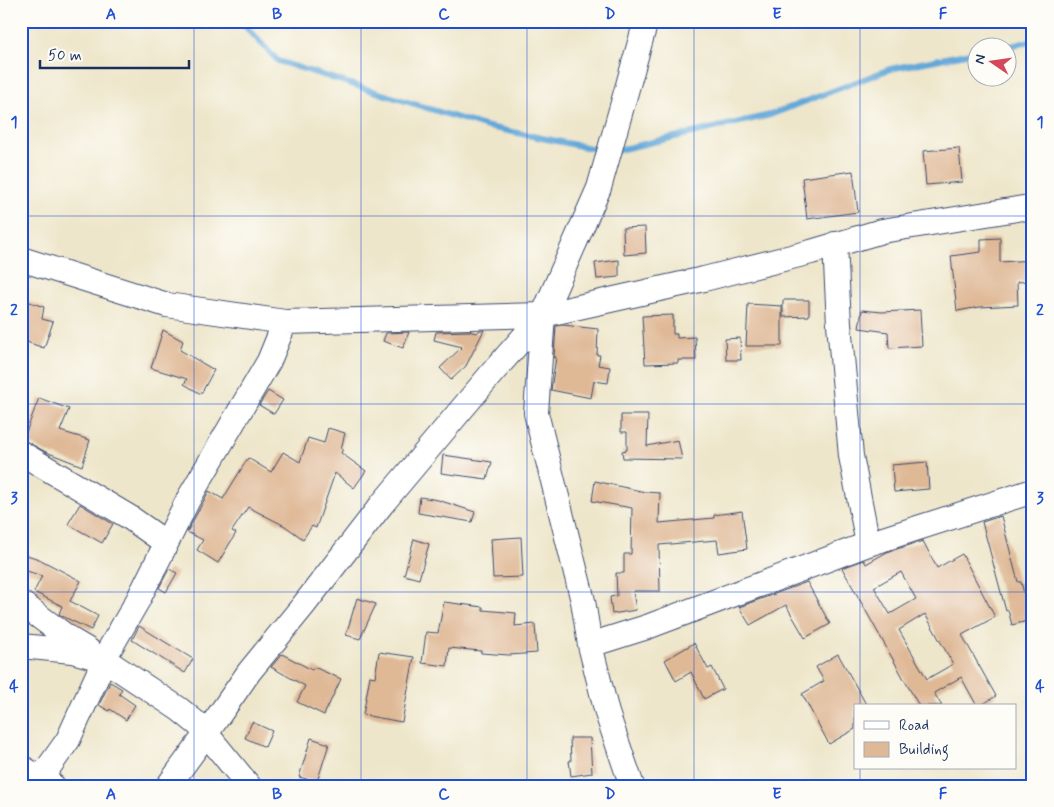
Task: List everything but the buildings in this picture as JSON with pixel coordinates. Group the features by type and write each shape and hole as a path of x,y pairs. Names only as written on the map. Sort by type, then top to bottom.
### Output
{"street":[{"path":"168,786 249,672 382,504 543,315 599,188 646,21"},
{"path":"21,259 167,305 285,322 543,315 704,279 891,229 1023,208 1033,210"},
{"path":"835,244 839,324 851,456 868,544"},
{"path":"543,315 536,413 583,601 590,645 607,713 632,786"},
{"path":"38,777 68,740 105,660 138,600 188,498 269,361 285,322"},
{"path":"21,453 129,517 166,543"},
{"path":"590,645 647,626 868,544 1033,491"},
{"path":"21,603 72,640 105,660 200,726 250,786"},
{"path":"21,646 72,651 105,660"}],"waterway":[{"path":"240,21 278,61 484,126 605,151"},
{"path":"1016,45 1033,41"},
{"path":"614,151 770,115 890,69 966,54"}]}
